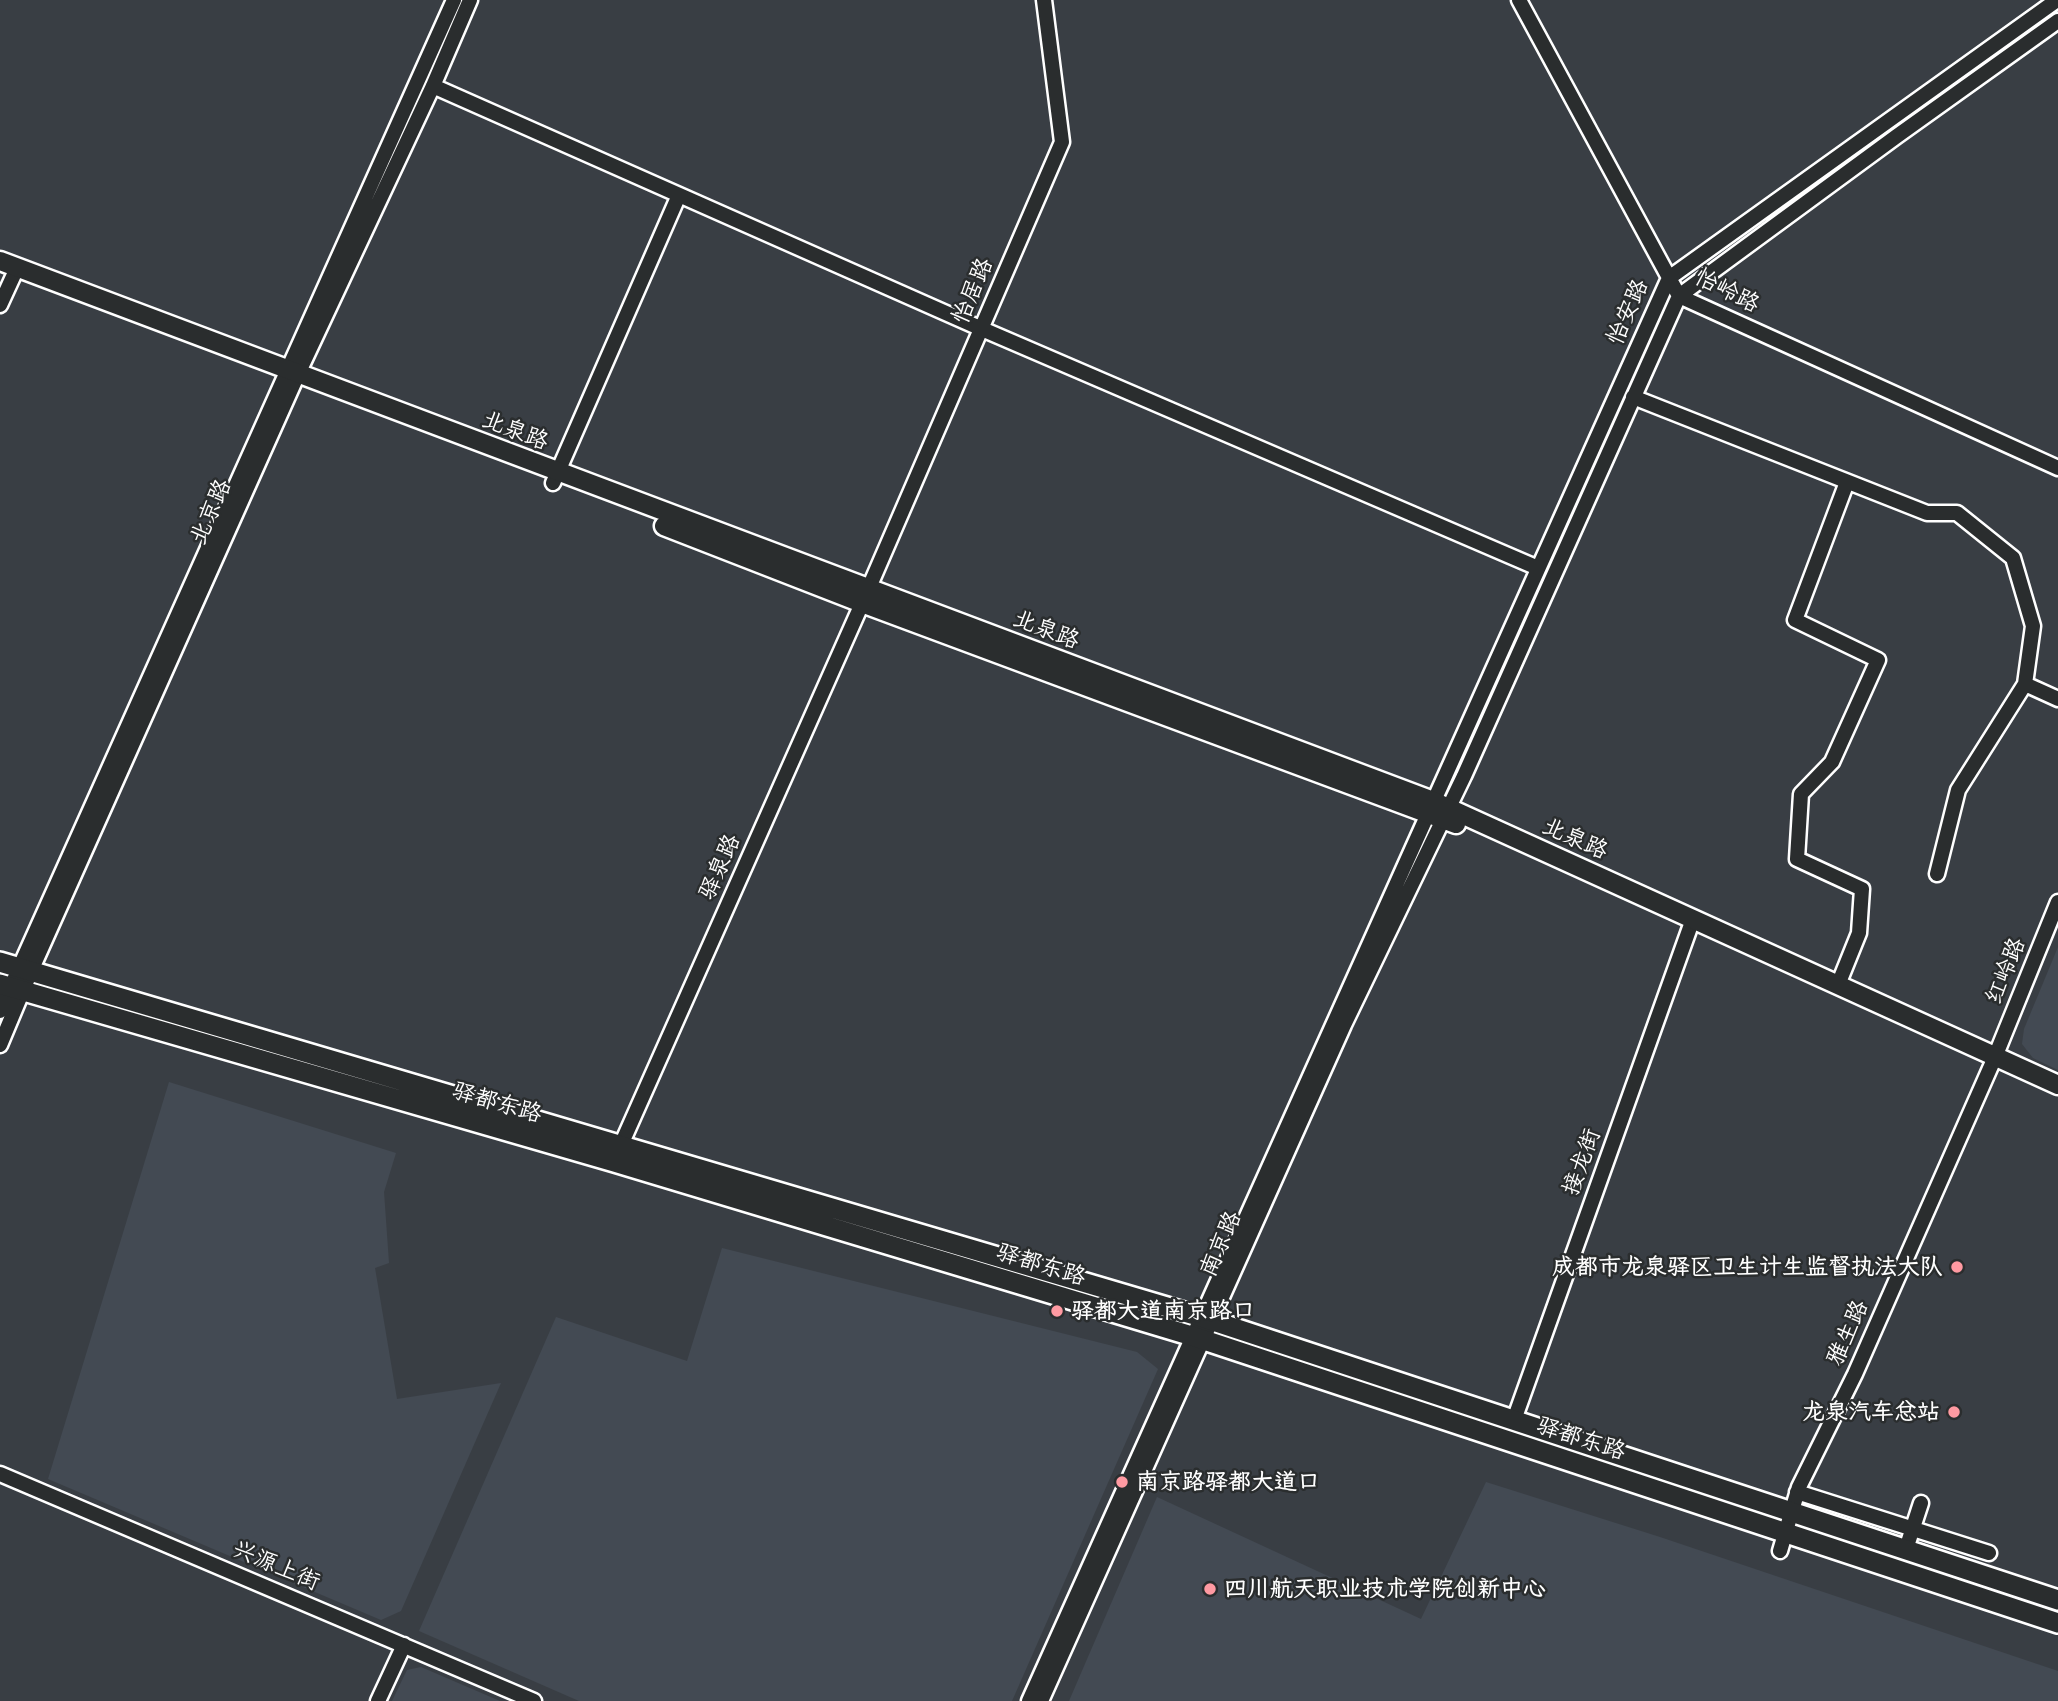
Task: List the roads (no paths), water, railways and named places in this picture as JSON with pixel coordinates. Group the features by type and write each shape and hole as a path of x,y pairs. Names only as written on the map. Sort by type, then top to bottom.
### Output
{"highway":[{"name":"驿都东路","path":"16,967 617,1153 1197,1338 1782,1542 2058,1623"},
{"name":"驿都东路","path":"11,987 1206,1318 2058,1600"}],"main road":[{"name":"北泉路","path":"7,269 865,596 1438,810 1994,1060 2058,1084"},
{"name":"北泉路","path":"1692,924 1838,985 2058,1092"}],"street":[{"name":"北京路","path":"0,1045 16,967 290,377 454,0"},
{"name":"北京路","path":"290,377 433,86 470,0"},
{"name":"怡居路","path":"865,596 1062,142 1044,0"},
{"name":"怡岭路","path":"1519,0 1679,296 2058,468"},
{"name":"怡安路","path":"1438,810 1538,568 1669,278 2057,0"},
{"name":"怡安路","path":"1438,810 1464,776 1679,296 2058,21"},
{"path":"433,86 982,329 1538,568"},
{"path":"555,477 679,195"},
{"path":"0,305 7,269"},
{"path":"1633,397 1927,513 1957,513 2013,558 2033,626 2025,684 1958,790 1937,874"},
{"path":"1838,985 1859,933 1862,889 1797,859 1801,794 1832,762 1878,660 1795,620 1847,482"},
{"name":"驿泉路","path":"617,1153 865,596"},
{"path":"2025,684 2058,699"},
{"name":"南京路","path":"1041,1701 1197,1338 1344,1026 1438,810"},
{"name":"红岭路","path":"1994,1060 2058,902"},
{"name":"接龙街","path":"1514,1420 1692,924"},
{"name":"北京路","path":"0,1011 11,987"},
{"name":"雅生路","path":"1782,1542 1797,1492 1855,1374 1994,1060"},
{"path":"1029,1701 1197,1338"},
{"name":"兴源上街","path":"0,1474 534,1701"},
{"path":"1797,1492 1989,1553"},
{"path":"1906,1549 1921,1503"},
{"path":"378,1701 404,1645"}],"place":[{"name":"成都市龙泉驿区卫生计生监督执法大队","path":"1957,1267"},
{"name":"驿都大道南京路口","path":"1057,1311"},
{"name":"龙泉汽车总站","path":"1954,1412"},
{"name":"南京路驿都大道口","path":"1122,1482"},
{"name":"四川航天职业技术学院创新中心","path":"1210,1589"}]}
